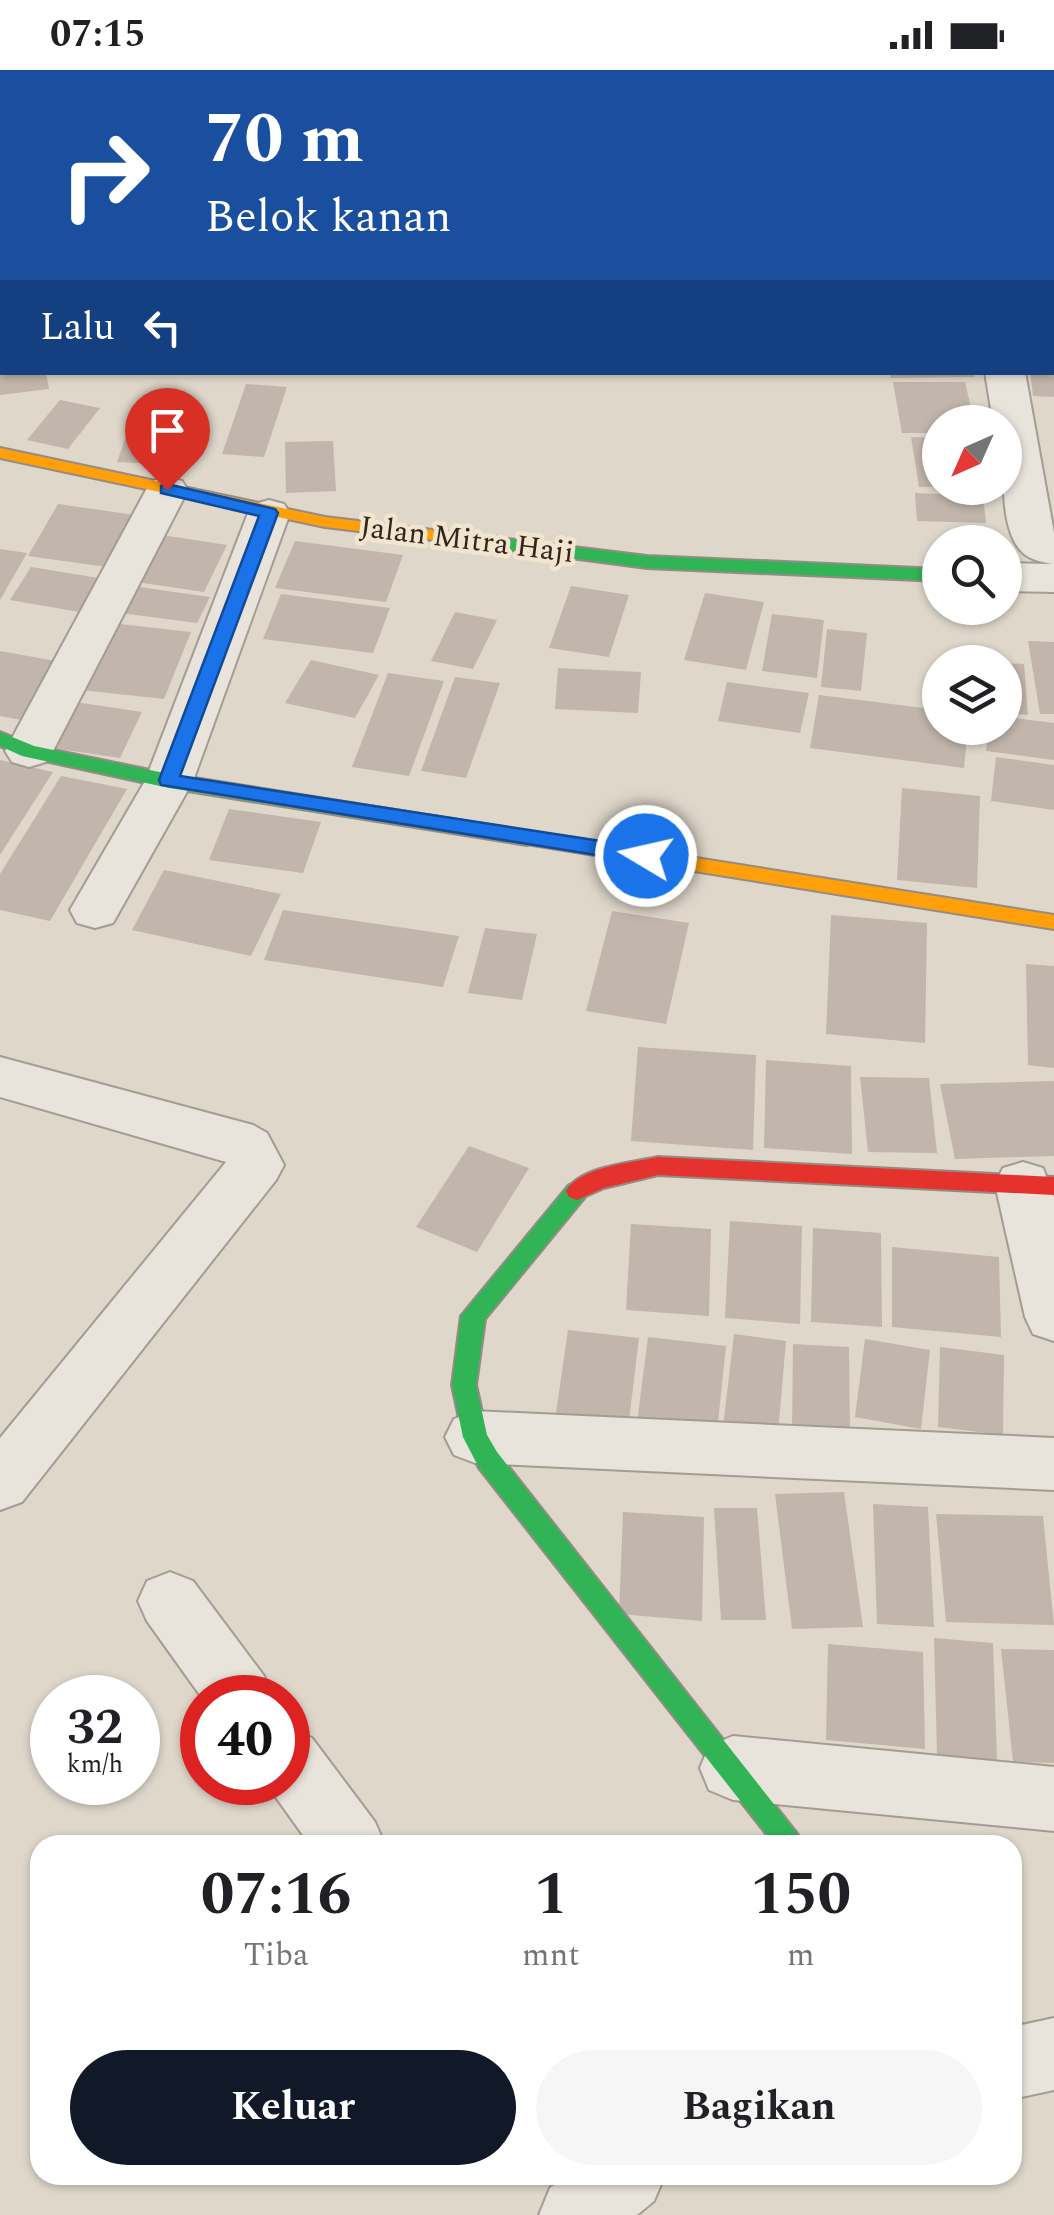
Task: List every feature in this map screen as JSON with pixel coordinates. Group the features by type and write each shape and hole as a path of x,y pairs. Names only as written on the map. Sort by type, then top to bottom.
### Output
{"street":[{"path":"1008,390 1054,410"},
{"path":"1008,390 1033,537 1042,547 1054,550"},
{"name":"Jalan Mitra Haji","path":"0,453 269,513 647,562 922,573"},
{"path":"167,490 15,744 168,780 1054,922"},
{"path":"95,910 168,780 269,513"},
{"path":"1022,577 1054,578"},
{"path":"0,1077 234,1140 248,1148 256,1165 0,1483"},
{"path":"784,1835 488,1460 475,1438 464,1384 473,1316 573,1193 599,1180 658,1166 1038,1185 1054,1317"},
{"path":"475,1438 1054,1464"},
{"path":"170,1601 225,1675"},
{"path":"732,1768 1054,1799"},
{"path":"310,1790 344,1835"},
{"path":"1022,2061 1054,2054"}],"building":[{"path":"0,375 47,375 49,389 0,395"},
{"path":"890,375 975,377 891,378"},
{"path":"1030,375 1054,375 1054,397 1033,396"},
{"path":"893,382 965,382 970,405 922,405 922,433 902,433"},
{"path":"246,384 287,387 264,457 222,454"},
{"path":"60,400 100,408 68,449 27,440"},
{"path":"135,411 175,414 158,464 117,462"},
{"path":"911,437 922,437 919,487"},
{"path":"333,441 336,491 286,493 285,442"},
{"path":"915,493 922,493 922,505 984,505 986,523 917,521"},
{"path":"58,504 142,516 114,568 28,556"},
{"path":"149,533 227,545 204,592 123,580"},
{"path":"295,541 403,555 386,602 275,588"},
{"path":"0,549 27,553 0,600"},
{"path":"31,567 111,580 91,614 10,600"},
{"path":"118,584 210,597 197,623 105,611"},
{"path":"571,586 629,595 609,657 549,648"},
{"path":"705,593 764,602 746,670 684,660"},
{"path":"281,594 390,608 373,653 263,639"},
{"path":"455,612 497,620 473,669 431,661"},
{"path":"772,614 824,620 817,678 762,671"},
{"path":"102,622 191,632 164,699 72,689"},
{"path":"827,629 867,633 861,691 821,687"},
{"path":"1028,641 1054,642 1054,714 1040,714"},
{"path":"0,651 73,664 38,723 0,716"},
{"path":"311,660 379,675 355,718 285,703"},
{"path":"1022,664 1024,664 1028,715 1022,714"},
{"path":"558,668 641,672 638,713 555,709"},
{"path":"388,673 444,681 409,776 352,767"},
{"path":"455,677 500,683 466,778 421,771"},
{"path":"727,682 809,693 800,733 718,721"},
{"path":"819,695 922,708 922,745 966,745 964,768 810,748"},
{"path":"62,700 142,712 120,758 38,746"},
{"path":"1022,719 1054,723 1054,760 986,751 987,745 1022,745"},
{"path":"996,757 1054,765 1054,810 991,801"},
{"path":"0,760 53,772 0,855"},
{"path":"61,776 127,789 50,921 0,910 0,874"},
{"path":"902,788 980,796 977,888 897,880"},
{"path":"229,809 321,822 303,873 209,860"},
{"path":"164,870 281,894 251,956 132,930"},
{"path":"283,910 459,936 443,987 264,960"},
{"path":"612,911 689,923 666,1024 586,1011"},
{"path":"831,915 927,923 925,1043 826,1034"},
{"path":"485,928 537,934 522,1000 468,993"},
{"path":"1026,964 1054,966 1054,1068 1028,1065"},
{"path":"638,1047 756,1055 753,1150 631,1141"},
{"path":"766,1060 851,1066 852,1154 764,1148"},
{"path":"860,1077 929,1078 937,1153 868,1152"},
{"path":"1054,1081 1054,1156 955,1159 940,1084"},
{"path":"469,1146 529,1168 477,1252 416,1227"},
{"path":"730,1221 802,1226 800,1324 725,1318"},
{"path":"631,1224 711,1229 709,1316 626,1310"},
{"path":"813,1228 881,1233 882,1327 811,1322"},
{"path":"892,1247 999,1257 1001,1337 892,1327"},
{"path":"568,1330 639,1338 628,1429 555,1420"},
{"path":"734,1334 786,1341 778,1433 723,1427"},
{"path":"648,1337 726,1346 717,1432 637,1423"},
{"path":"865,1339 930,1350 921,1429 855,1417"},
{"path":"793,1344 849,1347 850,1435 792,1431"},
{"path":"940,1347 1004,1355 1003,1435 938,1427"},
{"path":"844,1492 863,1627 792,1629 775,1494"},
{"path":"873,1504 928,1507 934,1627 877,1624"},
{"path":"714,1508 757,1508 766,1620 721,1620"},
{"path":"623,1512 704,1517 702,1621 619,1614"},
{"path":"936,1514 1043,1516 1054,1625 946,1622"},
{"path":"934,1638 993,1643 997,1760 937,1754"},
{"path":"828,1644 923,1652 925,1749 826,1740"},
{"path":"1001,1649 1054,1650 1054,1763 1013,1762"}],"traffic: fast":[{"path":"433,535 647,562 922,574"},
{"path":"0,738 29,751 169,781 527,838"},
{"path":"577,1191 473,1316 464,1385 475,1437 488,1460 784,1835"}],"traffic: slow":[{"path":"0,453 325,522 433,535"},
{"path":"527,838 1054,922"}],"traffic: jam":[{"path":"577,1191 599,1180 658,1166 1054,1186"}],"route":[{"path":"167,490 269,513 168,780 646,856"}]}
